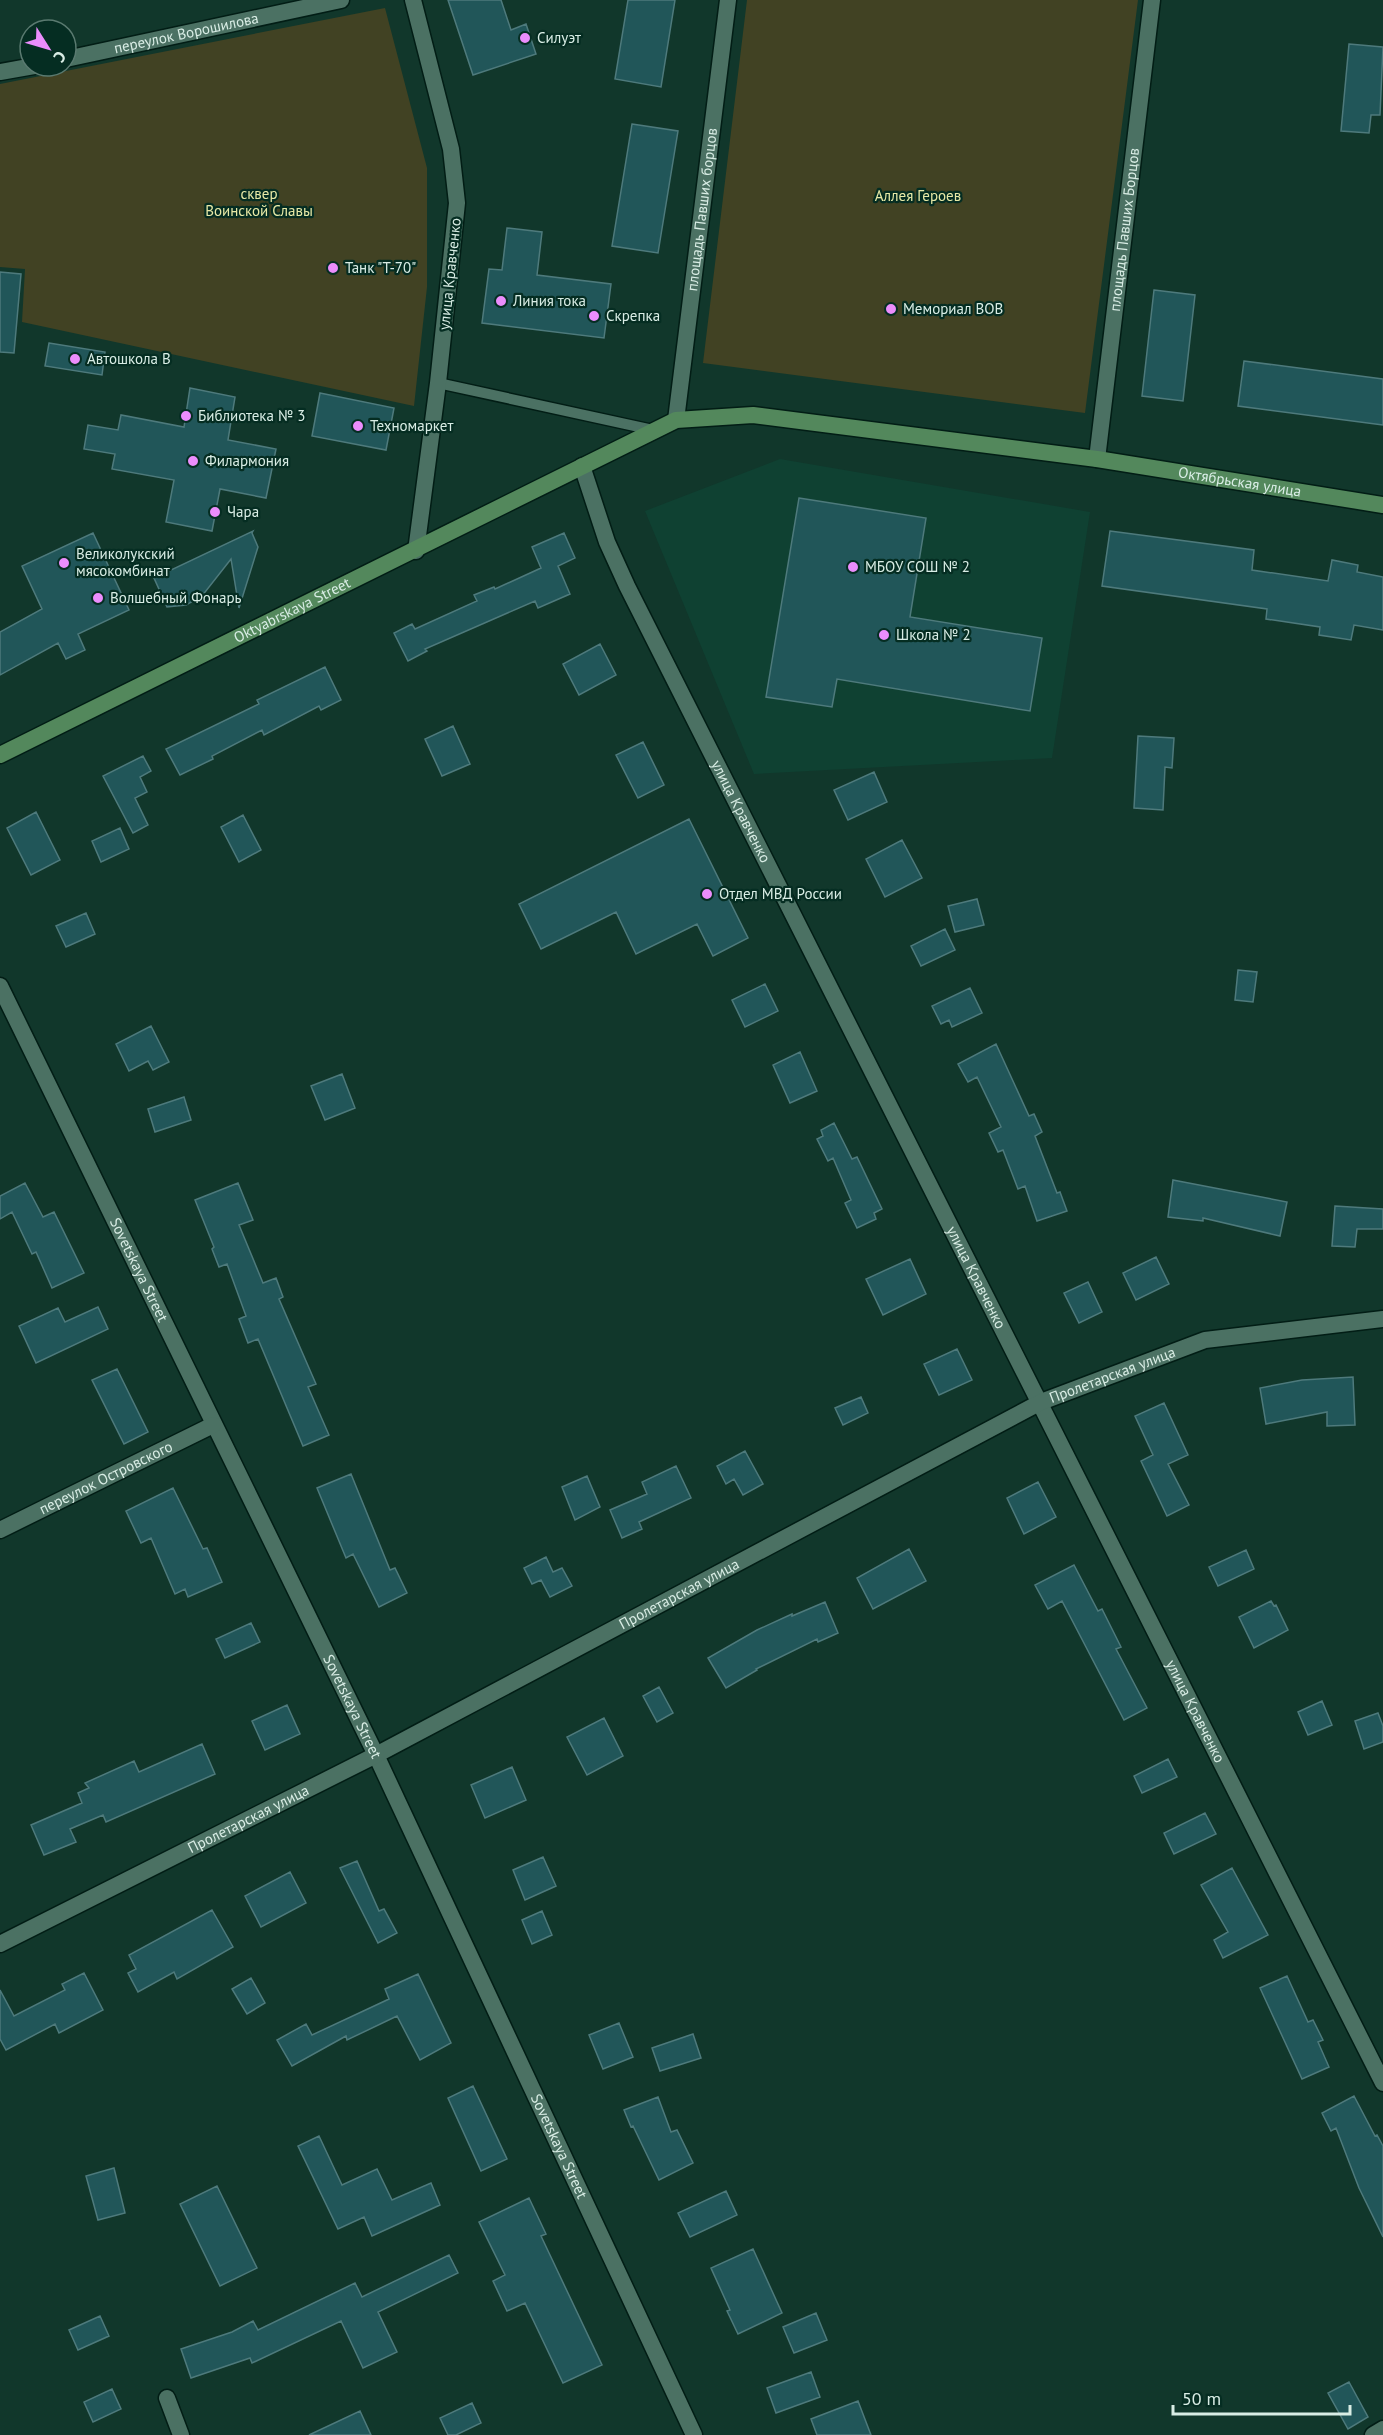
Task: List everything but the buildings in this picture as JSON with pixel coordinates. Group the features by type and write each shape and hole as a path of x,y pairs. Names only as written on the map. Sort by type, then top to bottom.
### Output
{"main road":[{"name":"Октябрьская улица","path":"676,420 753,415 1096,459 1383,505"},
{"name":"Oktyabrskaya Street","path":"0,755 416,551 676,420"}],"street":[{"name":"переулок Ворошилова","path":"78,56 342,0"},
{"name":"улица Кравченко","path":"413,0 451,149 457,204 438,383 416,551"},
{"name":"площадь Павших борцов","path":"676,420 728,0"},
{"name":"площадь Павших Борцов","path":"1096,459 1152,0"},
{"path":"0,72 18,69"},
{"name":"улица Кравченко","path":"582,466 607,542 627,586 1383,2083"},
{"name":"Sovetskaya Street","path":"0,986 376,1755 694,2435"},
{"name":"Пролетарская улица","path":"0,1944 376,1755 1041,1402 1205,1340 1383,1319"},
{"name":"переулок Островского","path":"0,1530 213,1425"},
{"path":"167,2398 181,2435"},
{"path":"1372,2435 1383,2429"}],"lane":[{"path":"438,383 653,430"}],"shaded area":[{"name":"Школа № 2","path":"780,459 1090,512 1052,758 754,774 645,511"}],"green space":[{"name":"Аллея Героев","path":"747,0 1138,0 1085,413 703,363"},
{"name":"сквер Воинской Славы","path":"385,8 427,168 427,287 414,406 22,322 25,269 0,267 0,84 30,78 78,78 78,69"}],"place":[{"name":"Силуэт","path":"525,38"},
{"name":"Танк \"Т-70\"","path":"333,268"},
{"name":"Линия тока","path":"501,301"},
{"name":"Мемориал ВОВ","path":"891,309"},
{"name":"Скрепка","path":"594,316"},
{"name":"Автошкола В","path":"75,359"},
{"name":"Библиотека № 3","path":"186,416"},
{"name":"Техномаркет","path":"358,426"},
{"name":"Филармония","path":"193,461"},
{"name":"Чара","path":"215,512"},
{"name":"Великолукский мясокомбинат","path":"64,563"},
{"name":"МБОУ СОШ № 2","path":"853,567"},
{"name":"Волшебный Фонарь","path":"98,598"},
{"name":"Школа № 2","path":"884,635"},
{"name":"Отдел МВД России","path":"707,894"}]}
